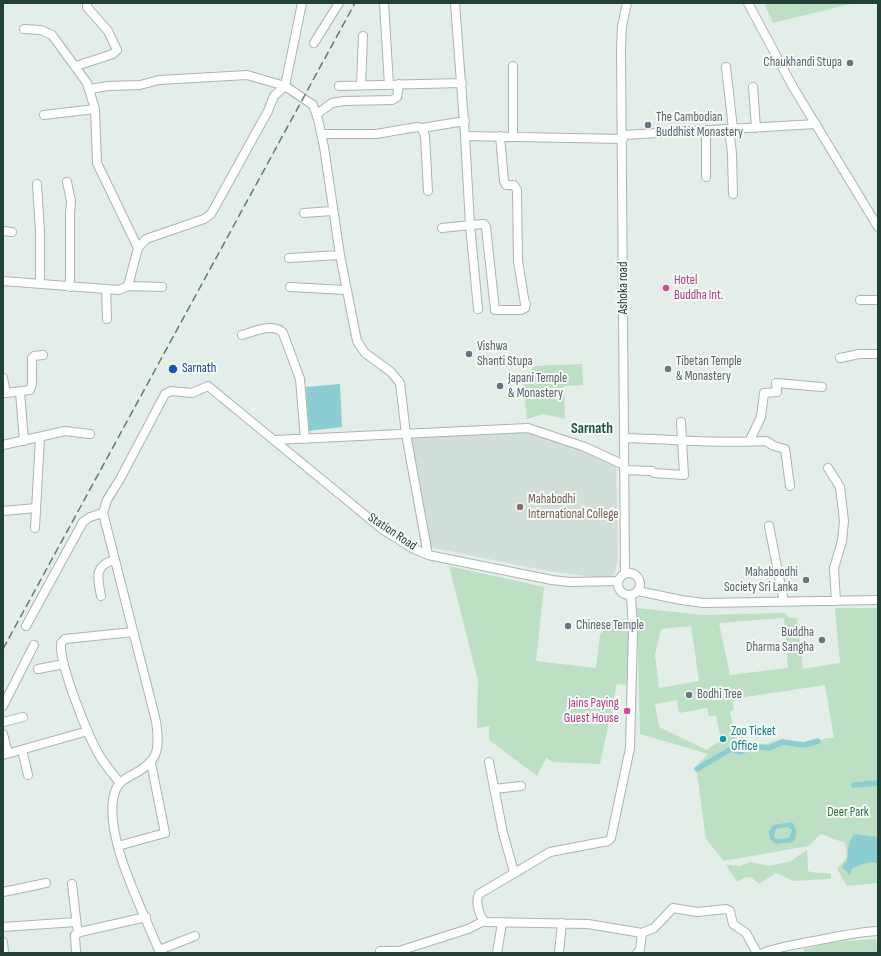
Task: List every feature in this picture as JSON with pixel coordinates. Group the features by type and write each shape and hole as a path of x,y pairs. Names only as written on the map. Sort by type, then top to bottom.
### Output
{"street":[{"path":"76,66 113,54 117,50 108,31 87,7 87,3"},
{"path":"128,286 138,248 146,239 208,217 268,111 274,96 285,86 302,3"},
{"path":"314,42 339,3"},
{"path":"384,3 389,84"},
{"path":"455,3 466,136 470,225 478,309"},
{"name":"Ashoka road","path":"626,573 621,36 627,3"},
{"path":"748,3 816,124 878,226"},
{"path":"24,29 41,30 52,35 76,66 90,89 95,109 97,163 138,248"},
{"path":"361,85 363,36"},
{"path":"513,66 513,136"},
{"path":"726,67 731,129 733,194"},
{"path":"90,89 108,86 140,85 159,80 247,74 285,86 313,105 322,134 332,211 355,335 361,348 391,372 400,383 406,434 428,555"},
{"path":"339,86 462,82"},
{"path":"317,114 332,103 344,101 392,100 397,97 399,84"},
{"path":"753,87 756,128"},
{"path":"44,114 95,109"},
{"path":"322,134 376,134 417,127 422,128 465,122"},
{"path":"466,136 623,137 706,130 816,124"},
{"path":"422,128 425,136 428,191"},
{"path":"706,130 706,177"},
{"path":"442,228 484,224 486,227 495,310 521,310 525,308 518,261 517,190 514,185 506,185 504,181 500,136"},
{"path":"67,182 72,201 70,214 70,287"},
{"path":"37,184 40,238 40,284"},
{"path":"304,213 332,211"},
{"path":"3,231 12,232"},
{"path":"289,258 340,255"},
{"path":"3,281 119,290 128,286 162,286"},
{"path":"290,287 346,290"},
{"path":"106,289 107,319"},
{"path":"860,300 878,300"},
{"path":"242,335 273,327 278,328 283,333 300,379 304,439"},
{"path":"840,358 859,354 878,354"},
{"path":"3,378 6,394 31,389 32,358 34,356 43,355"},
{"path":"749,442 761,417 764,393 777,392 776,383 822,387"},
{"name":"Station Road","path":"103,513 107,500 120,479 165,394 171,391 192,393 208,386 382,529 412,548 428,555 552,580 570,582 618,581"},
{"path":"20,392 24,441"},
{"path":"275,440 528,428 585,447 624,468 652,471 654,473 684,475 681,422"},
{"path":"3,445 65,431 90,434"},
{"path":"35,528 40,437"},
{"path":"624,438 675,439 682,441 766,441 774,446 785,449 790,486"},
{"path":"828,468 840,487 844,521 842,541 834,568 836,601"},
{"path":"3,511 36,508"},
{"path":"26,626 83,522 90,517 103,513 132,632 156,721 158,744 151,763 165,833 118,846"},
{"path":"769,526 784,602"},
{"path":"101,596 99,570 104,564 114,560"},
{"path":"484,921 477,901 479,894 550,852 608,841 611,838 630,748 634,593 640,584 638,578 632,573 626,573 618,581 621,592 634,593 694,602 878,600"},
{"path":"120,783 102,759 88,731 64,664 60,646 63,640 132,632"},
{"path":"3,706 34,645"},
{"path":"38,669 64,664"},
{"path":"3,722 22,717"},
{"path":"3,734 6,754 88,731"},
{"path":"22,750 28,775"},
{"path":"489,762 514,872"},
{"path":"151,763 120,783 114,795 113,804 118,846 128,876 160,951 195,936"},
{"path":"494,789 521,786"},
{"path":"3,892 46,883"},
{"path":"72,884 78,933 75,938 76,953"},
{"path":"380,951 399,951 468,930 484,921 502,923 588,924 642,933 654,928 673,908 697,912 726,909 730,911 733,924 746,933 757,953"},
{"path":"78,933 146,917"},
{"path":"3,927 76,922"},
{"path":"498,953 502,923"},
{"path":"559,953 562,923"},
{"path":"768,952 784,945 812,942 849,933 878,930"},
{"path":"637,953 640,950 642,933"},
{"path":"3,942 4,953"}],"shaded area":[{"name":"Mahabodhi International College","path":"522,432 554,439 616,466 618,559 615,572 612,577 606,579 542,570 429,547 410,440 411,436"}],"green space":[{"path":"764,3 855,3 773,23"},
{"path":"582,364 583,385 564,386 565,419 543,414 527,419 523,378 535,366"},
{"path":"449,566 544,587 536,661 596,668 600,635 613,620 630,621 630,685 617,684 600,764 553,762 546,758 537,776 489,740 489,726 477,728 478,680"},
{"name":"Deer Park","path":"637,608 703,615 785,613 789,618 797,618 803,669 840,663 835,608 878,608 878,883 847,886 837,869 847,857 845,843 821,834 808,846 724,861 706,839 696,766 708,754 640,734","holes":["784,618 788,668 730,675 719,623","691,626 699,681 659,688 655,655 661,629","825,685 834,738 827,738 808,745 789,745 783,738 767,744 750,743 741,748 737,745 730,712 734,710 732,699","677,700 679,713 707,708 709,716 716,716 721,740 707,750 659,727 655,704"]},
{"path":"807,850 808,871 831,874 831,879 794,881 776,873 759,884 751,877 744,878 737,882 726,865 740,866 750,862 770,866 791,861"},
{"path":"876,939 878,953 804,953 804,949 835,942"}],"water":[{"path":"340,384 342,427 309,431 306,387"},
{"path":"792,822 796,832 796,837 793,842 776,844 770,839 769,832 773,825","holes":["788,827 792,830 789,838 776,839 774,836 776,829"]},
{"path":"854,834 878,837 878,863 869,862 852,868 850,875 842,867 847,861 849,843"}],"waterway":[{"path":"697,769 731,749 741,752 750,746 769,748 783,742 804,745 818,741"},
{"path":"854,785 878,783"}],"railway":[{"path":"3,649 355,3"}],"place":[{"name":"Chaukhandi Stupa","path":"850,63"},
{"name":"The Cambodian Buddhist Monastery","path":"648,125"},
{"name":"Hotel Buddha Int.","path":"666,288"},
{"name":"Vishwa Shanti Stupa","path":"469,354"},
{"name":"Sarnath","path":"173,369"},
{"name":"Tibetan Temple & Monastery","path":"668,369"},
{"name":"Japani Temple & Monastery","path":"500,386"},
{"name":"Mahabodhi International College","path":"520,507"},
{"name":"Mahaboodhi Society Sri Lanka","path":"806,580"},
{"name":"Chinese Temple","path":"568,626"},
{"name":"Buddha Dharma Sangha","path":"822,640"},
{"name":"Bodhi Tree","path":"689,695"},
{"name":"Jains Paying Guest House","path":"627,711"},
{"name":"Zoo Ticket Office","path":"723,739"}],"district":[{"name":"Sarnath","path":"592,429"}]}
